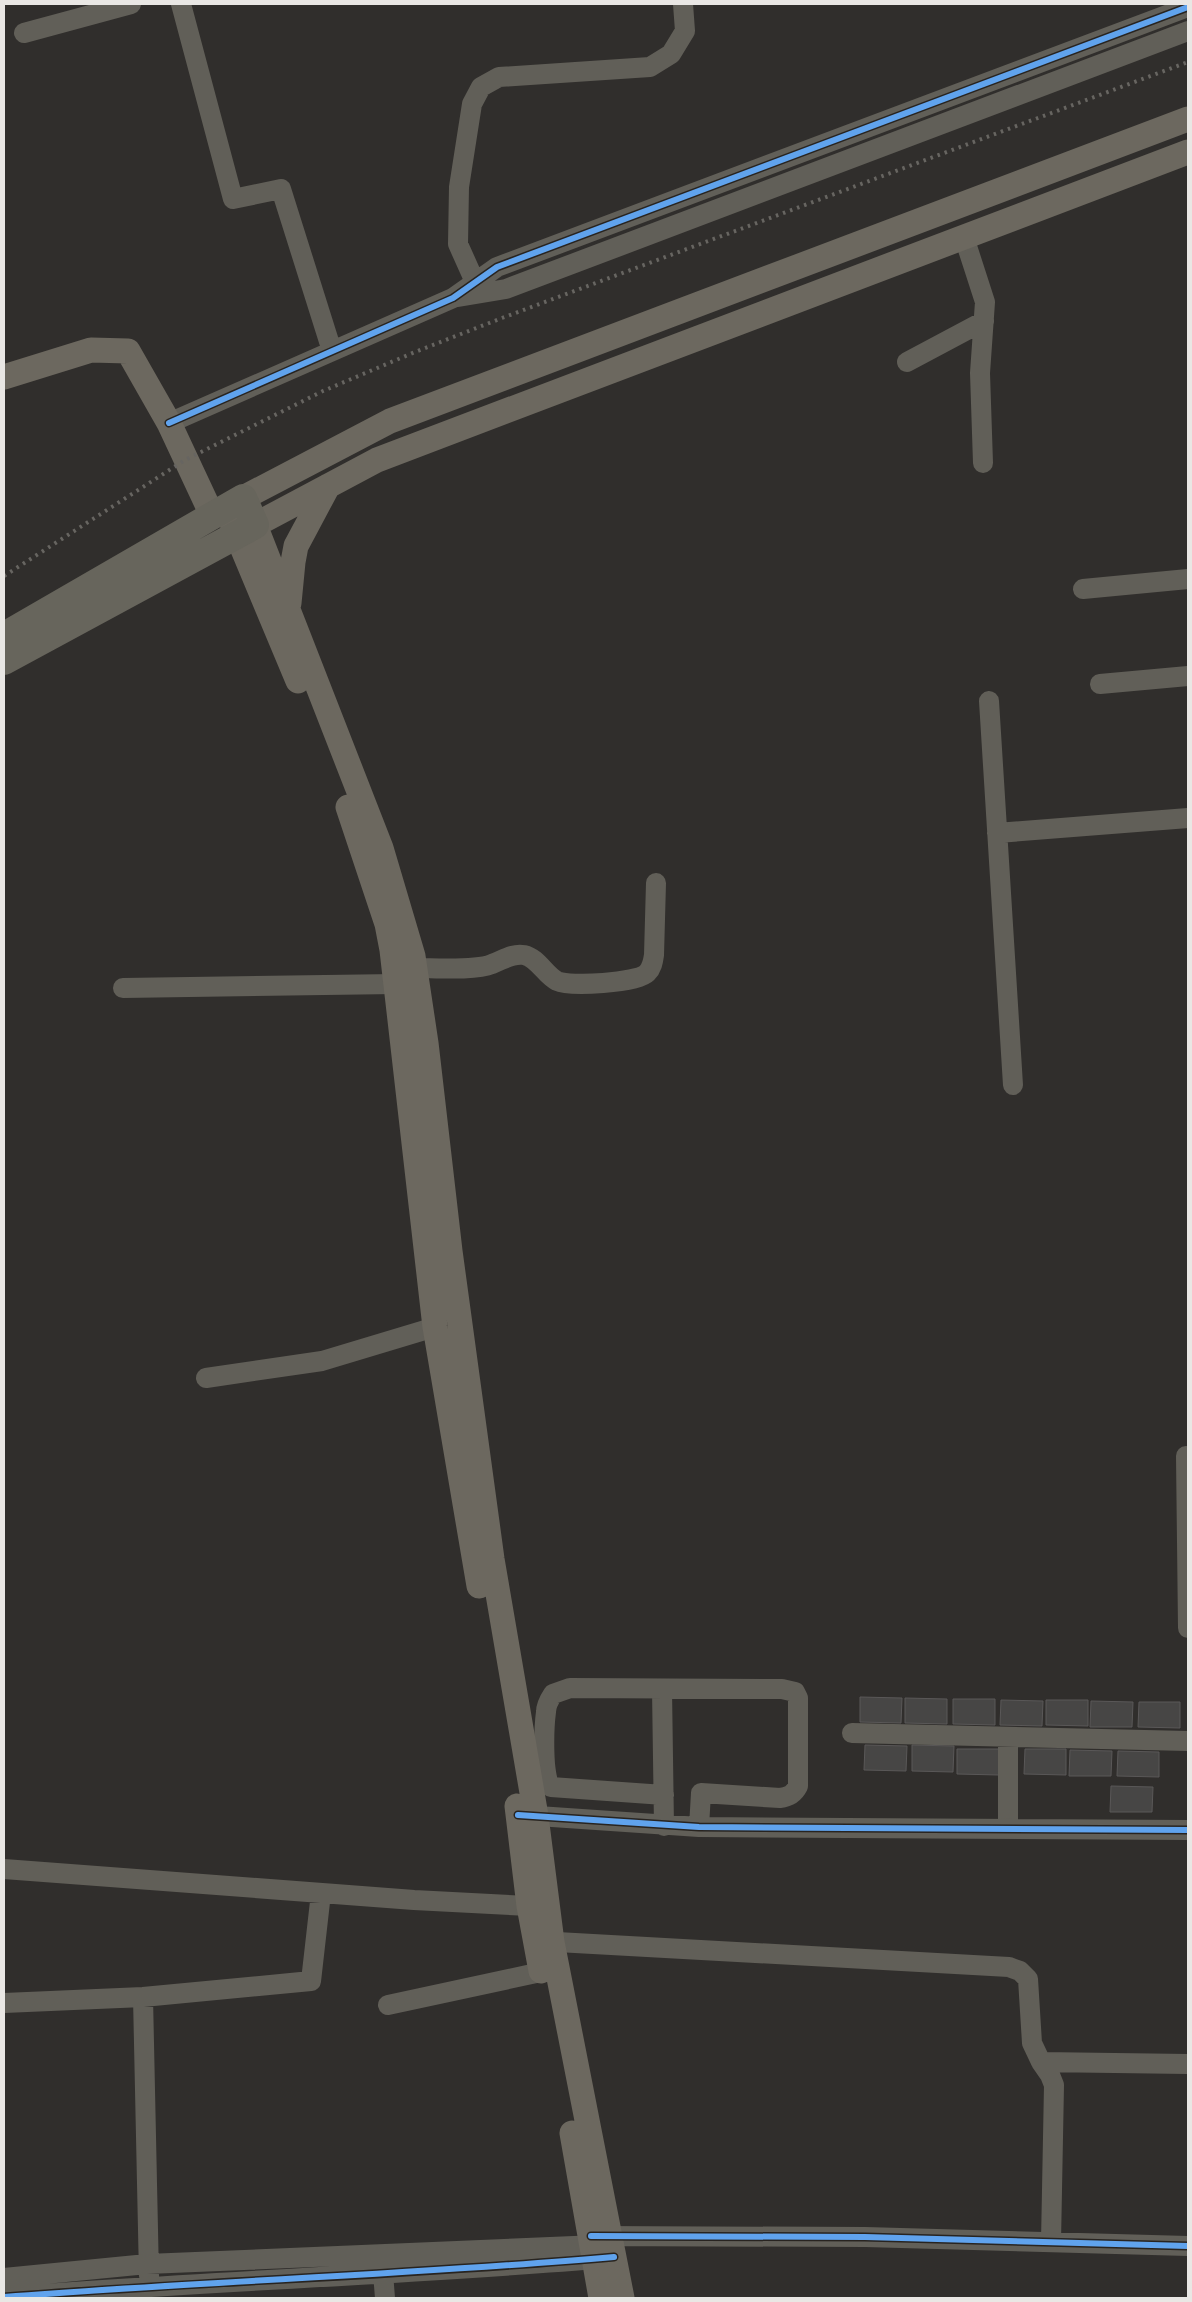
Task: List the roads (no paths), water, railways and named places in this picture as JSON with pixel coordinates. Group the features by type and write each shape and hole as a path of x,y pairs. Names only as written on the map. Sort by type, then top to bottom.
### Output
{"highway":[{"path":"4,636 227,507 246,529 4,661"}],"main road":[{"path":"4,377 91,350 128,351 169,423 227,507 390,422 1188,119"},
{"path":"246,529 377,460 1188,152"},
{"path":"289,610 292,562 296,546 328,486"},
{"path":"246,529 289,610 382,848 416,968 450,1251 544,1941 602,2246 601,2298"},
{"path":"246,529 340,781 387,924 388,984 435,1327 527,1816 529,1906 544,1941 541,1972 602,2246 622,2298"}],"street":[{"path":"24,33 131,4"},
{"path":"181,4 233,199 281,189 332,351"},
{"path":"475,282 458,244 460,186 472,104 481,87 499,77 650,67 672,54 685,31 683,4"},
{"path":"169,423 453,298 497,267 1188,7"},
{"path":"453,298 506,289 1188,31"},
{"path":"964,237 985,302 980,373 983,463"},
{"path":"908,362 984,321"},
{"path":"1083,589 1188,579"},
{"path":"1100,684 1188,676"},
{"path":"988,701 1013,1085"},
{"path":"997,833 1188,818"},
{"path":"416,968 484,966 515,955 531,958 558,981 569,983 628,980 640,977 647,973 653,964 656,884"},
{"path":"123,988 388,984"},
{"path":"206,1378 322,1361 435,1327"},
{"path":"1186,1456 1188,1628"},
{"path":"664,1796 550,1787 547,1783 545,1772 546,1711 553,1694 570,1688 782,1689 795,1692 798,1698 798,1786 795,1791 788,1797 780,1798 701,1794 699,1827"},
{"path":"662,1689 664,1826"},
{"path":"852,1733 1188,1741"},
{"path":"1008,1737 1008,1829"},
{"path":"527,1816 699,1827 1188,1830"},
{"path":"4,1869 414,1900 529,1906"},
{"path":"4,2003 143,1997 311,1981 321,1893"},
{"path":"544,1941 1009,1967 1020,1971 1028,1979 1032,2043 1054,2085 1051,2242"},
{"path":"388,2005 541,1972"},
{"path":"143,1997 147,2264 150,2292"},
{"path":"1041,2062 1188,2064"},
{"path":"4,2297 150,2292 382,2264 602,2246 865,2237 1188,2246"},
{"path":"4,2278 147,2264 382,2264"},
{"path":"382,2264 384,2298"}],"railway":[{"path":"4,576 185,460 323,391 502,318 1188,62"}]}
